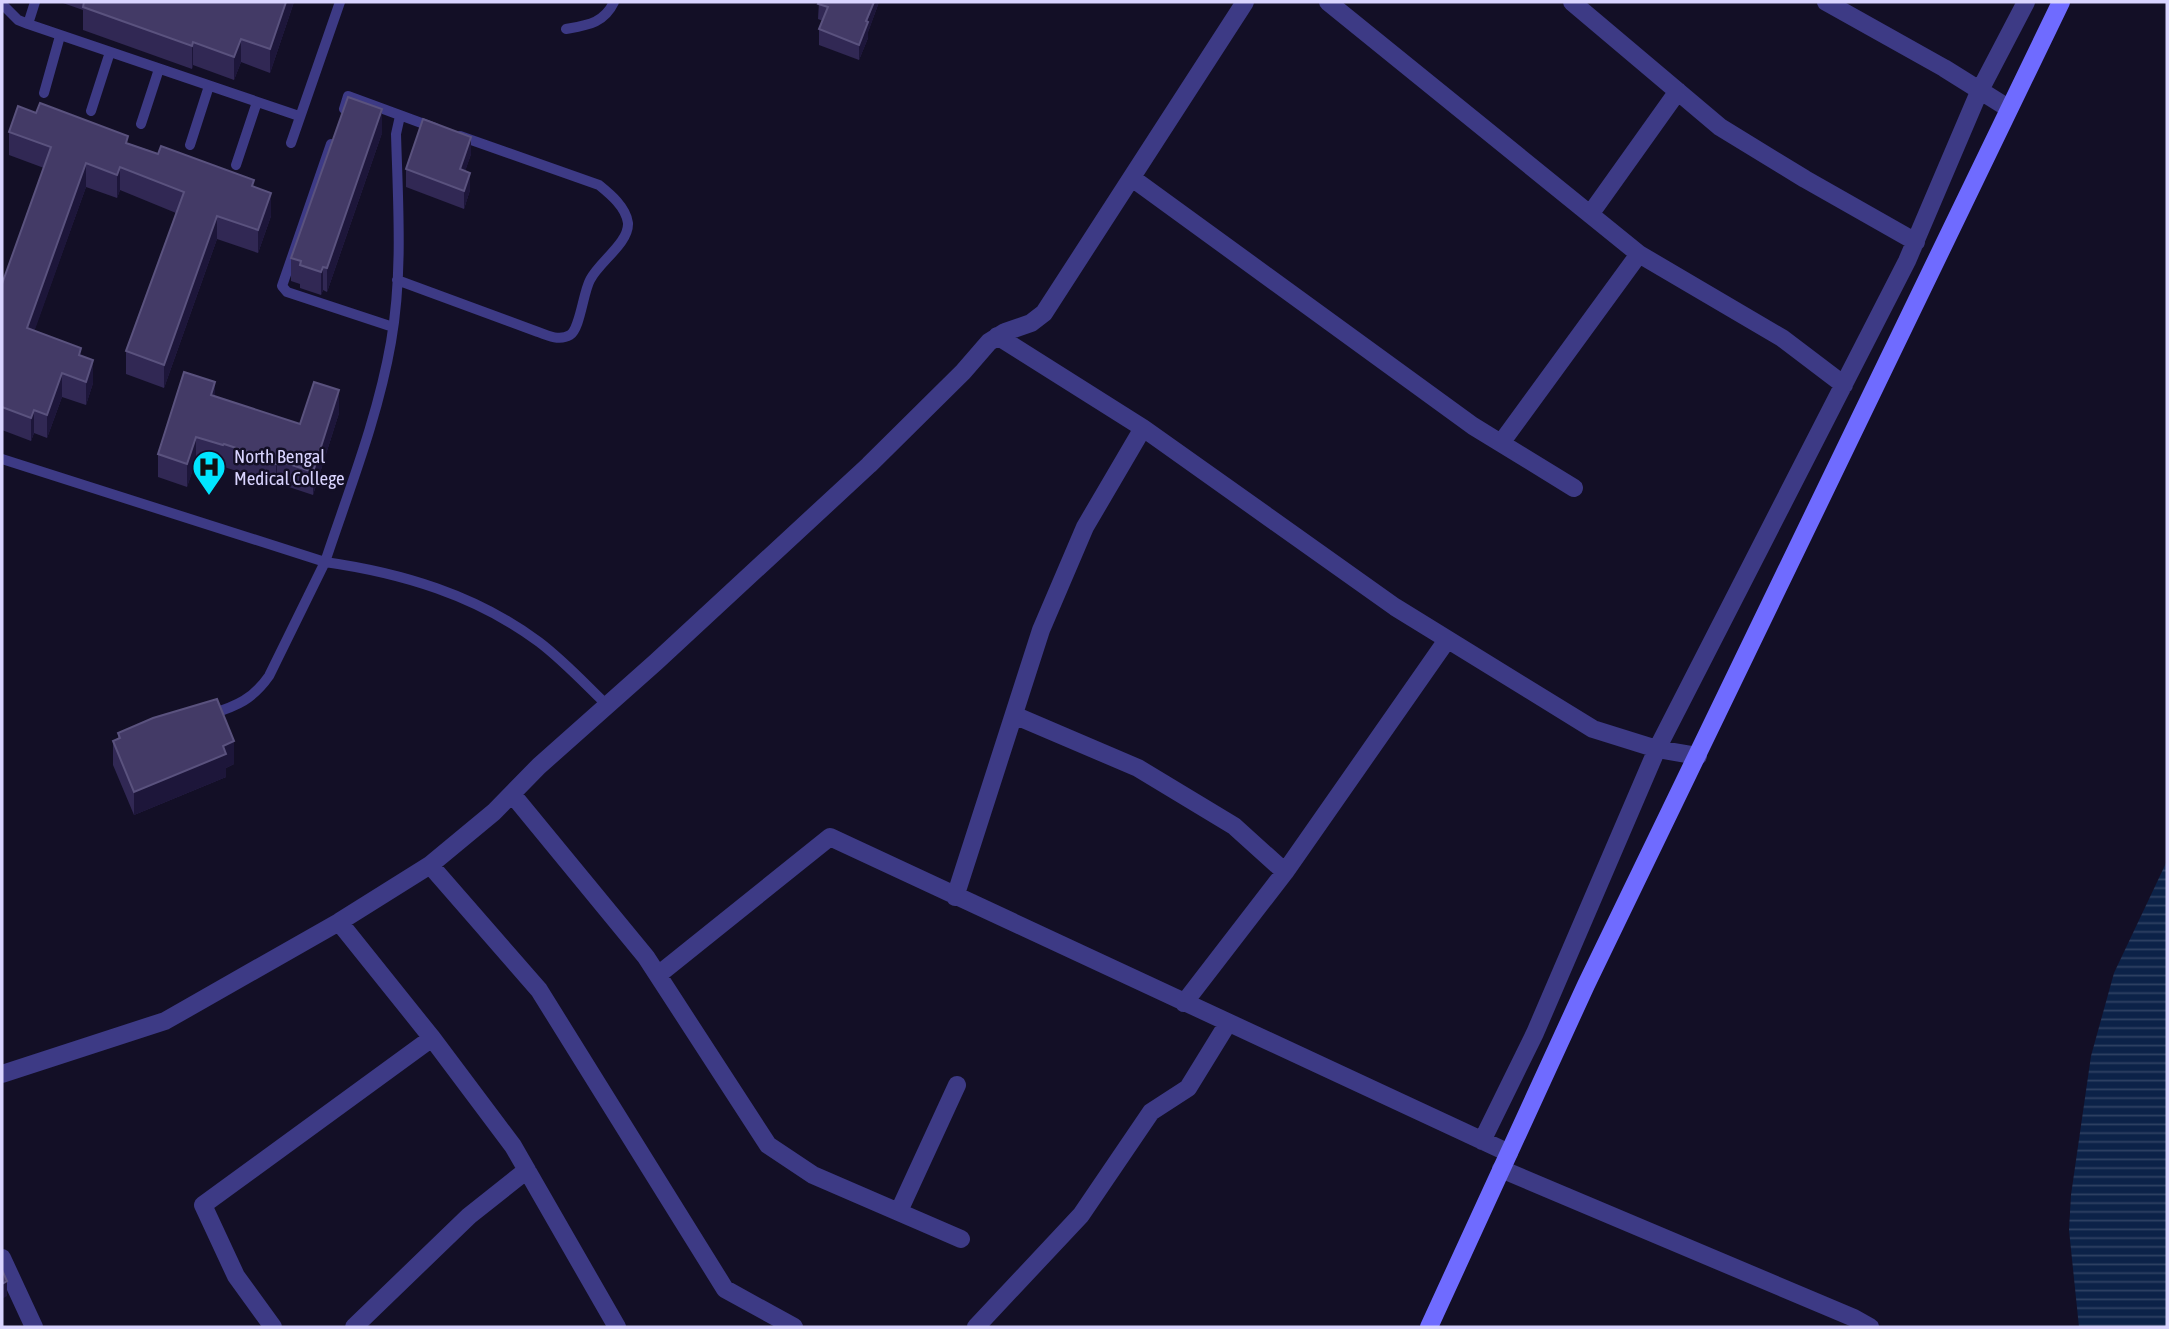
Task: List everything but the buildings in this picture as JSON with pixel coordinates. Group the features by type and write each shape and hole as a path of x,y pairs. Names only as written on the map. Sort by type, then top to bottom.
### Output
{"street":[{"path":"2,1074 115,1035 165,1021 339,922 430,864 464,838 539,766 869,465 963,372 979,351 997,336 1031,323 1044,313 1245,2"},
{"path":"1328,2 1639,254 1782,338 1844,385"},
{"path":"1572,2 1731,133 1916,242"},
{"path":"1826,2 1944,68 2008,108"},
{"path":"1482,1141 1535,1033 1657,749 1916,242 1979,92 2026,2"},
{"path":"1429,1327 1586,985 2061,2"},
{"path":"1591,213 1678,92"},
{"path":"1132,178 1462,418 1574,488"},
{"path":"1501,443 1639,254"},
{"path":"997,336 1143,428 1395,607 1593,729 1657,749 1698,756"},
{"path":"955,897 1041,630 1084,527 1143,428"},
{"path":"1184,1003 1285,872 1447,640"},
{"path":"1014,715 1138,768 1234,826 1285,872"},
{"path":"512,794 646,957 768,1144 813,1175 961,1239"},
{"path":"657,975 830,837 1482,1141 1505,1161 1870,1327"},
{"path":"430,864 538,990 725,1289 794,1327"},
{"path":"339,922 432,1038 513,1146 617,1327"},
{"path":"976,1327 1081,1214 1152,1112 1188,1088 1228,1023"},
{"path":"273,1327 236,1276 203,1205 432,1038"},
{"path":"899,1211 957,1085"},
{"path":"354,1327 469,1216 527,1170"},
{"path":"2,1258 34,1327"}],"lane":[{"path":"28,24 35,2"},
{"path":"291,143 340,2"},
{"path":"566,29 601,20 614,2"},
{"path":"2,4 18,20 28,24 299,117"},
{"path":"44,93 60,36"},
{"path":"91,111 110,52"},
{"path":"141,124 159,69"},
{"path":"190,145 209,86"},
{"path":"339,122 348,96 584,177 608,192 622,208 628,222 624,239 590,279 582,298 577,327 566,337 548,336 397,280"},
{"path":"236,165 257,102"},
{"path":"206,716 242,704 260,689 269,676 325,562 380,392 393,327 397,280 396,134 400,116"},
{"path":"334,135 282,286 287,292 393,327"},
{"path":"2,459 325,562 374,569 460,595 507,620 540,643 607,705"}],"water":[{"path":"2167,861 2167,1327 2079,1327 2069,1230 2071,1195 2091,1056 2114,973"}],"place":[{"name":"North Bengal Medical College","path":"209,497"}]}
